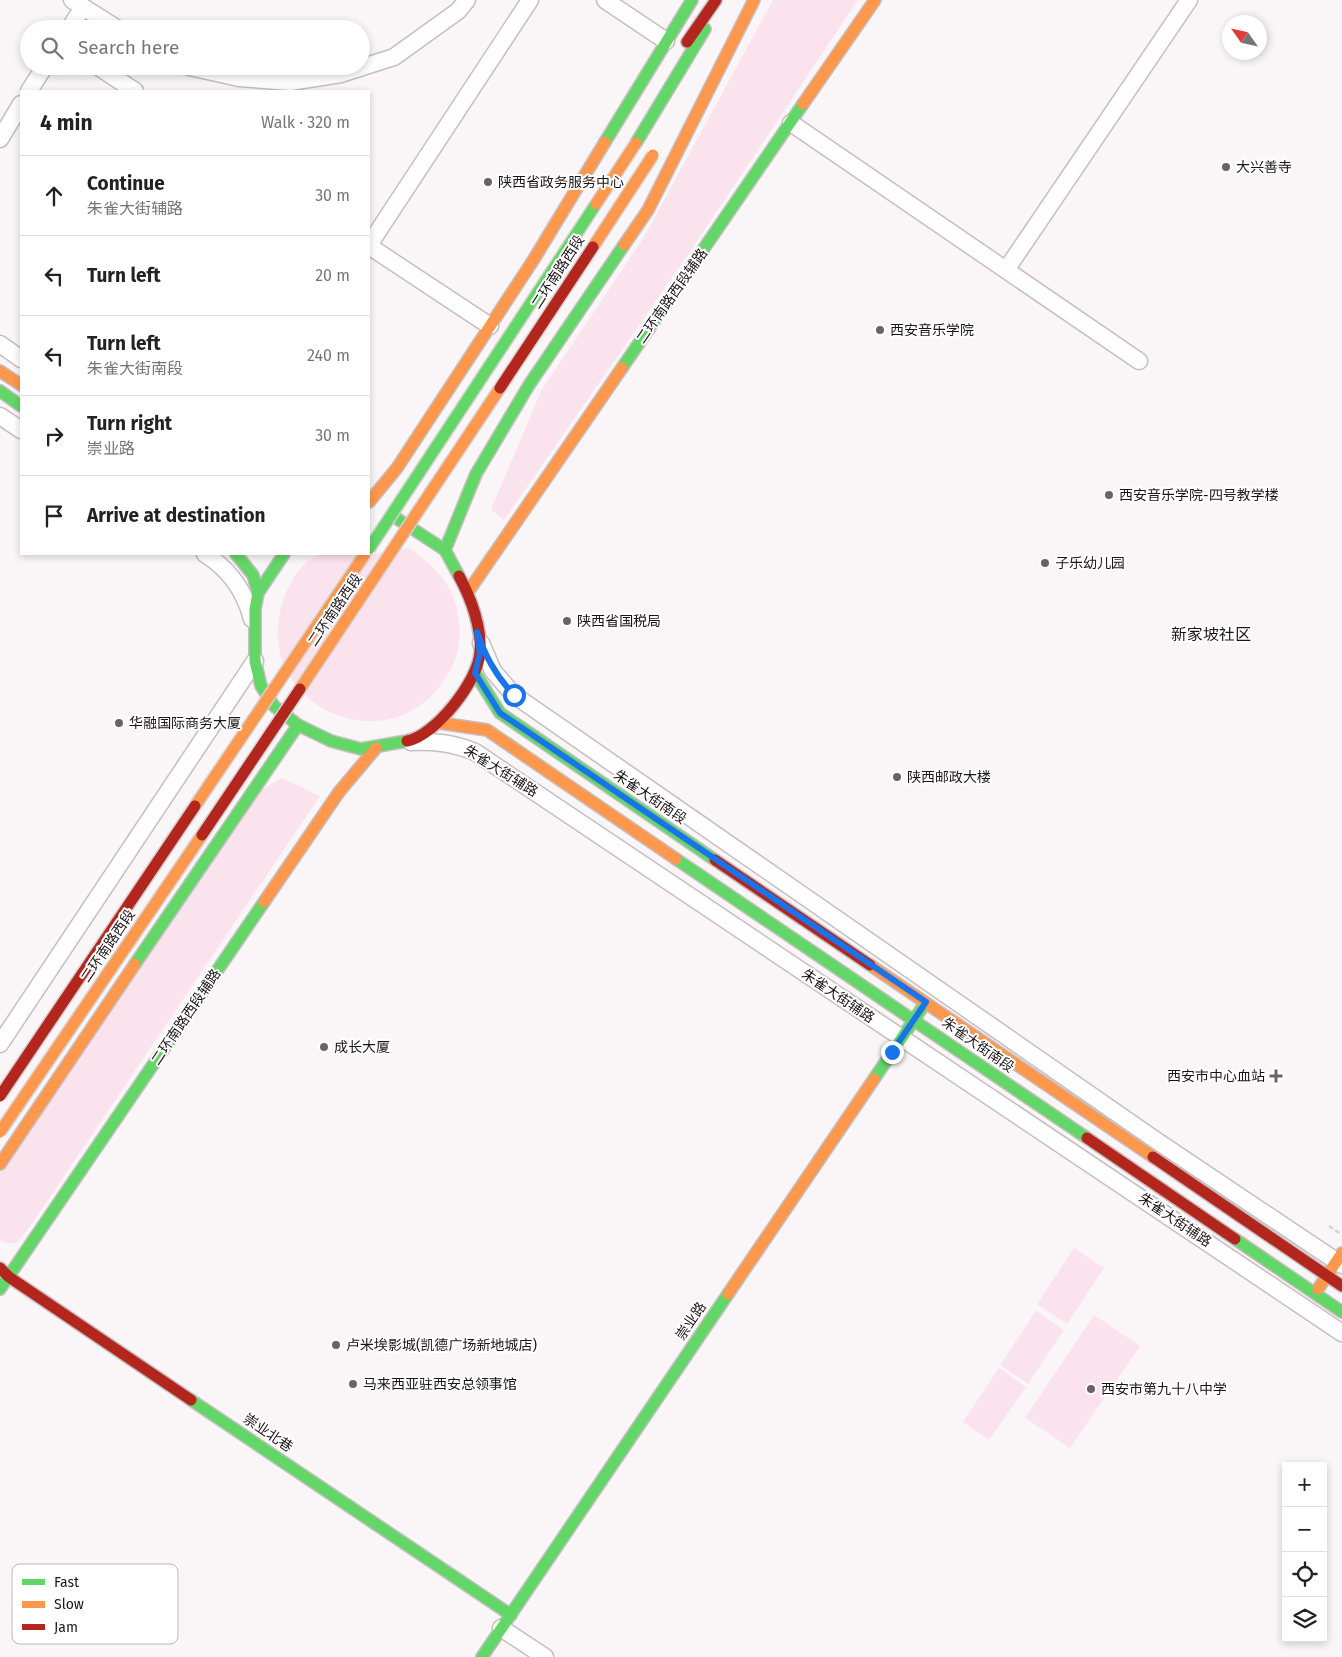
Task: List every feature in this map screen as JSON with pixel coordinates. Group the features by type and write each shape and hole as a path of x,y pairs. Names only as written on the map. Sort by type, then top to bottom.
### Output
{"main road":[{"path":"534,259 692,0"},
{"path":"659,81 716,0"},
{"name":"二环南路西段","path":"370,546 636,143 723,0"},
{"path":"696,90 754,0"},
{"path":"445,550 476,474 529,384 648,210 754,0"},
{"name":"二环南路西段辅路","path":"468,592 875,0"},
{"path":"370,501 397,468 534,259 636,113"},
{"name":"二环南路西段","path":"0,1132 356,607 656,151"},
{"path":"0,371 20,384"},
{"path":"0,392 20,405"},
{"path":"237,555 253,575 258,593 254,624 255,661 261,686 274,706 298,725 331,741 361,749 376,748 413,740 440,722 475,673 480,653 477,632 468,592 445,550 399,519 376,515"},
{"path":"258,593 283,555"},
{"name":"二环南路西段","path":"0,1096 364,555"},
{"name":"朱雀大街南段","path":"475,673 500,713 1342,1286"},
{"path":"252,700 261,686"},
{"name":"朱雀大街南段","path":"440,722 487,730 1342,1312"},
{"path":"0,1164 298,725"},
{"name":"二环南路西段辅路","path":"0,1289 4,1272 340,792 376,748"},
{"name":"二环南路西段","path":"0,1078 212,760"},
{"name":"崇业路","path":"482,1657 926,1002"},
{"path":"1314,1294 1340,1260"},
{"name":"崇业北巷","path":"4,1272 511,1615"}],"street":[{"path":"370,65 394,57 458,12 467,0"},
{"path":"370,244 530,0"},
{"path":"605,0 666,41"},
{"path":"1006,270 1189,0"},
{"path":"72,20 78,4 104,20"},
{"path":"30,90 39,75"},
{"path":"111,75 133,90"},
{"path":"226,75 239,78 290,82 336,75"},
{"path":"0,139 20,106"},
{"path":"791,123 1139,361"},
{"path":"370,247 490,326"},
{"path":"0,344 20,358"},
{"path":"0,416 20,429"},
{"path":"206,555 224,569 233,580 244,596 254,624"},
{"path":"477,632 484,654 493,671 514,695 1157,1141 1340,1260"},
{"path":"0,1044 255,661"},
{"name":"朱雀大街辅路","path":"398,743 440,742 459,745 475,752 1342,1333"},
{"path":"501,1628 545,1657"}],"path":[{"path":"1329,1226 1342,1235"}],"shaded area":[{"path":"773,0 858,0 689,253 504,520 491,510 541,391 644,237"},
{"path":"409,548 432,566 441,576 449,587 458,612 459,642 456,658 442,683 417,707 388,719 358,720 329,712 304,694 286,670 278,640 282,605 287,590 295,576 306,563 317,555 370,555"},
{"path":"282,778 320,796 31,1225 16,1243 6,1243 0,1240 0,1173 259,791"},
{"path":"1074,1248 1104,1268 1067,1324 1037,1304"},
{"path":"1036,1311 1064,1330 1028,1384 1000,1365"},
{"path":"1094,1315 1140,1346 1070,1448 1025,1418"},
{"path":"999,1368 1026,1387 989,1440 963,1422"}],"traffic: fast":[{"path":"605,142 692,0"},
{"path":"636,143 705,29"},
{"path":"622,368 803,104"},
{"path":"370,547 596,204"},
{"path":"445,550 476,474 529,385 624,245"},
{"path":"0,391 20,405"},
{"path":"396,518 445,550 459,576"},
{"path":"237,555 253,575 258,593"},
{"path":"283,555 258,593 255,609 255,661 261,686 274,706 298,725 331,741 361,749 407,741"},
{"path":"475,673 500,713 715,860"},
{"path":"135,964 298,725"},
{"path":"676,859 1087,1138"},
{"path":"0,1289 264,902"},
{"path":"874,1079 922,1008"},
{"path":"1235,1239 1342,1312"},
{"path":"482,1657 728,1294"},
{"path":"191,1400 511,1615"}],"traffic: slow":[{"path":"624,245 648,210 754,0"},
{"path":"803,104 875,0"},
{"path":"370,501 397,468 534,259 605,142"},
{"path":"596,204 636,143"},
{"path":"593,247 653,155"},
{"path":"468,592 622,368"},
{"path":"0,371 20,384"},
{"path":"300,689 500,388"},
{"path":"195,806 364,555"},
{"path":"440,723 487,730 676,859"},
{"path":"264,902 339,792 376,748"},
{"path":"0,1132 202,835"},
{"path":"0,1164 135,964"},
{"path":"870,965 1153,1157"},
{"path":"728,1294 874,1079"},
{"path":"1318,1289 1342,1253"}],"traffic: jam":[{"path":"687,42 716,0"},
{"path":"500,388 593,247"},
{"path":"407,741 418,737 442,718 463,692 472,678 477,665 480,653 477,623 468,594 459,576"},
{"path":"202,835 300,689"},
{"path":"0,1096 195,806"},
{"path":"715,860 870,965"},
{"path":"1087,1138 1235,1239"},
{"path":"1153,1157 1342,1286"},
{"path":"0,1268 9,1277 191,1400"}],"place":[{"name":"大兴善寺","path":"1226,167"},
{"name":"陕西省政务服务中心","path":"488,182"},
{"name":"西安音乐学院","path":"880,330"},
{"name":"西安音乐学院-四号教学楼","path":"1109,495"},
{"name":"子乐幼儿园","path":"1045,563"},
{"name":"陕西省国税局","path":"567,621"},
{"name":"华融国际商务大厦","path":"119,723"},
{"name":"陕西邮政大楼","path":"897,777"},
{"name":"成长大厦","path":"324,1047"},
{"name":"西安市中心血站","path":"1276,1076"},
{"name":"卢米埃影城(凯德广场新地城店)","path":"336,1345"},
{"name":"马来西亚驻西安总领事馆","path":"353,1384"},
{"name":"西安市第九十八中学","path":"1091,1389"}],"district":[{"name":"新家坡社区","path":"1211,634"}],"route":[{"path":"514,695 493,671 484,654 477,632 480,653 475,673 500,713 926,1002 892,1052"}]}
